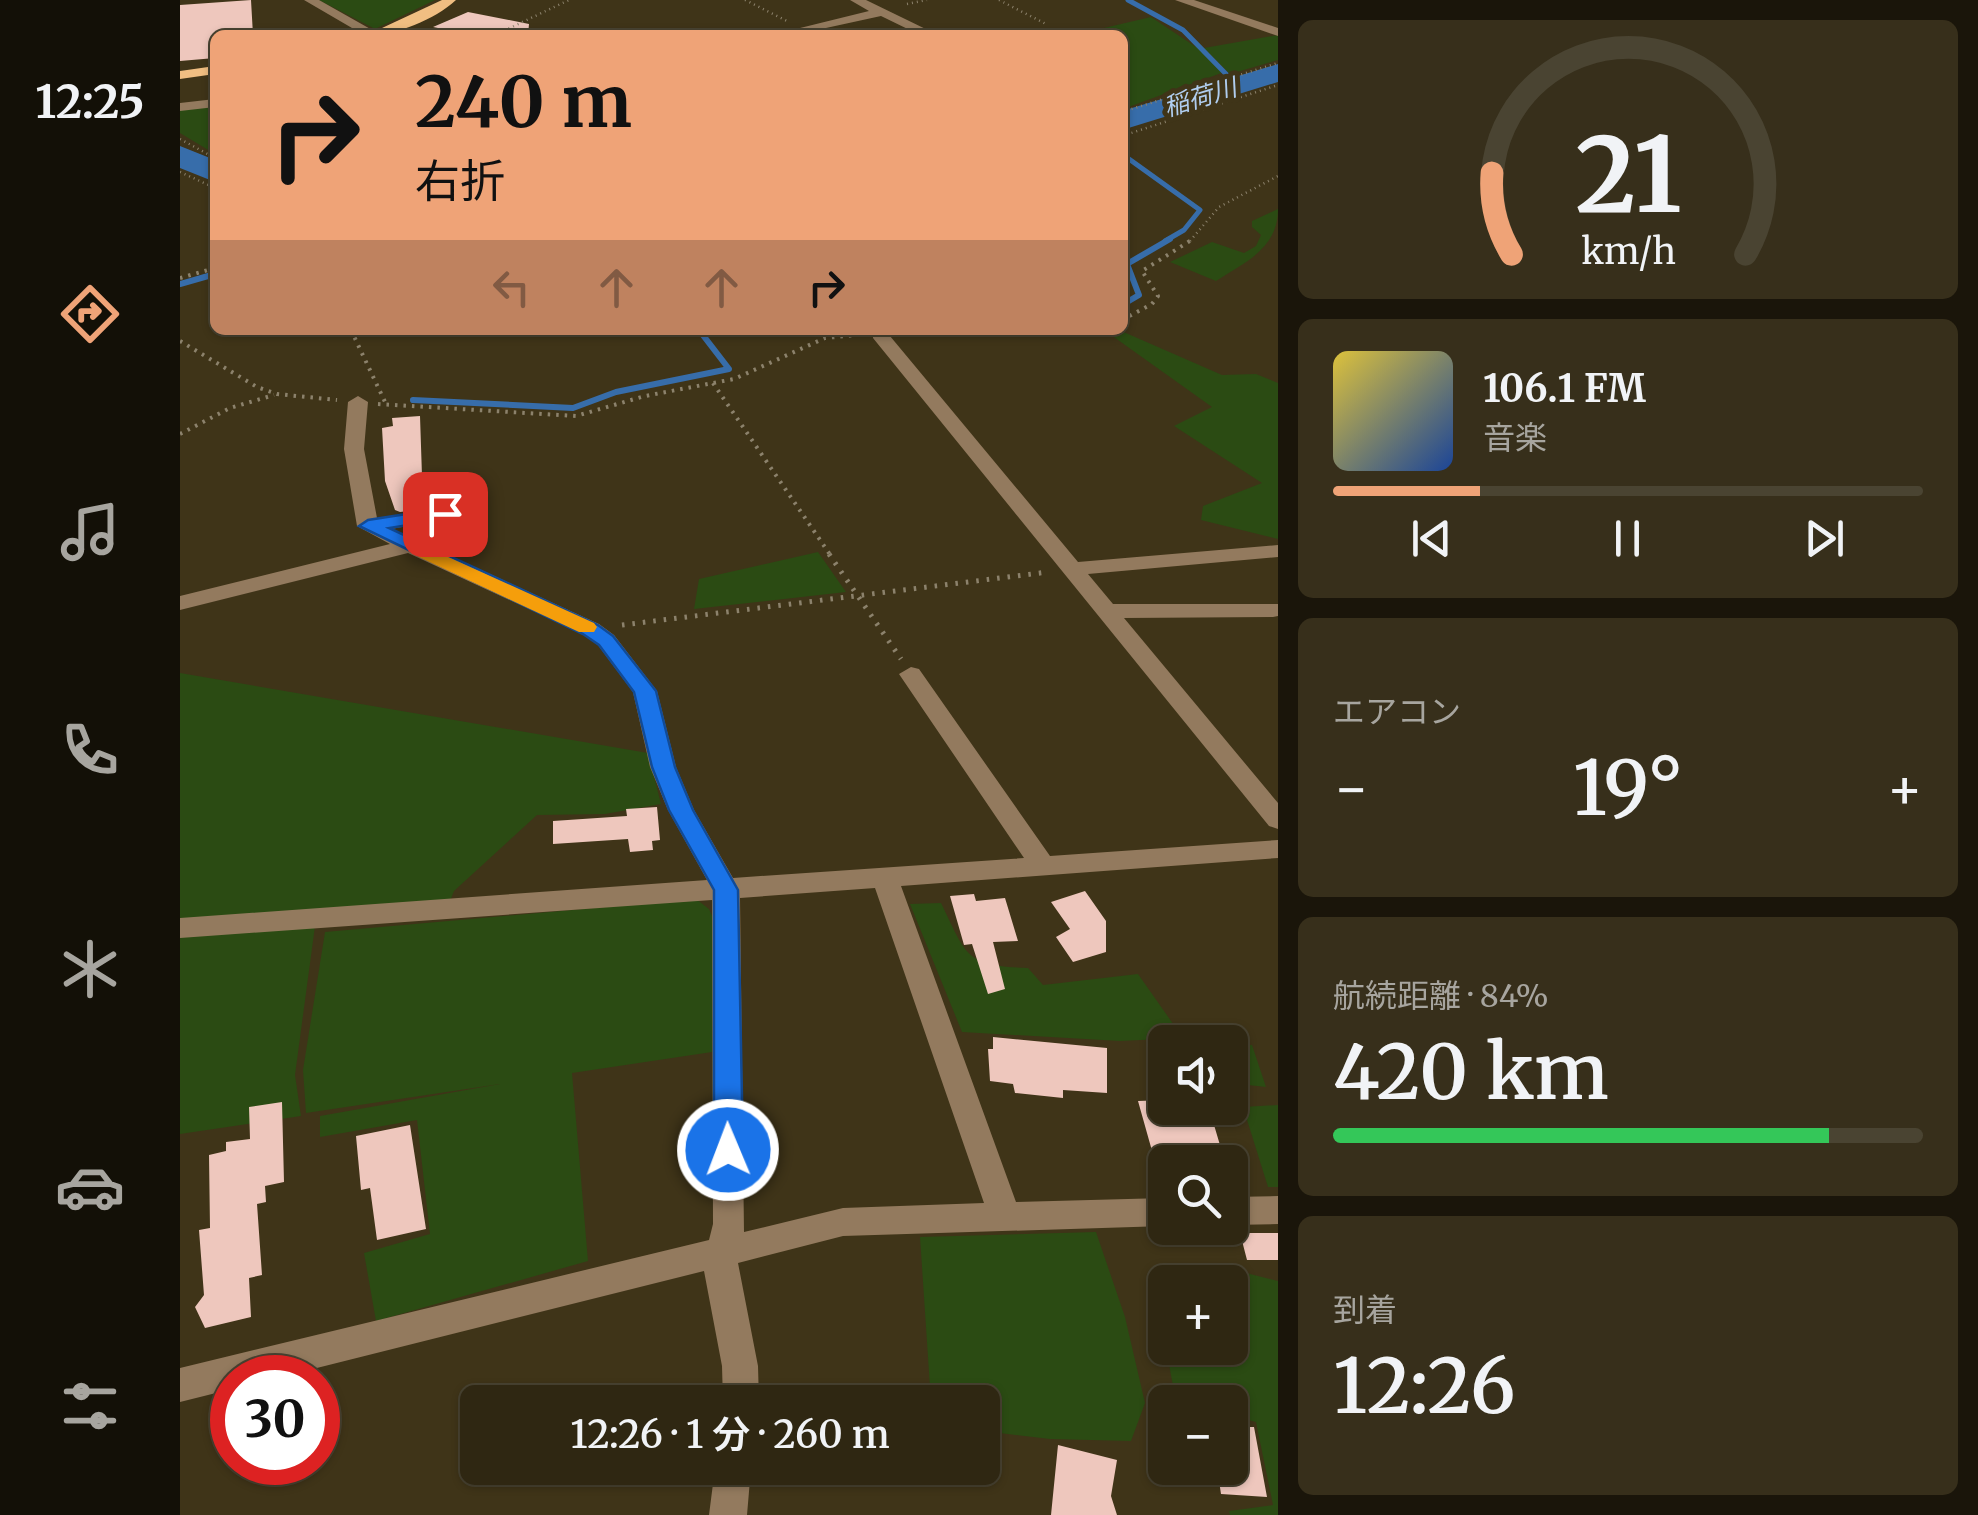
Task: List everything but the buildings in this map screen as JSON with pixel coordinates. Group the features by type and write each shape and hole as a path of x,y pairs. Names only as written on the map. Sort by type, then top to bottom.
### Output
{"main road":[{"path":"397,30 450,0"},
{"path":"180,75 210,71"}],"street":[{"path":"310,0 365,30"},
{"path":"856,0 921,30"},
{"path":"1180,0 1278,32"},
{"path":"310,18 332,12"},
{"path":"803,29 883,12"},
{"path":"180,107 210,104"},
{"path":"881,335 1278,820"},
{"path":"358,402 354,449 368,526"},
{"path":"368,526 445,514"},
{"path":"368,526 591,629 606,640 645,691 663,767 681,810 726,890 729,1224 720,1268 741,1385"},
{"path":"180,603 408,546"},
{"path":"1070,569 1278,551"},
{"path":"1106,611 1273,610"},
{"path":"911,674 1044,867"},
{"path":"180,928 1278,849"},
{"path":"885,878 1005,1216"},
{"path":"1248,1211 1278,1210"},
{"path":"180,1384 842,1222 1148,1212"},
{"path":"728,1515 732,1485"}],"path":[{"path":"506,30 569,0"},
{"path":"745,0 803,29"},
{"path":"999,0 1046,24"},
{"path":"1128,110 1278,63"},
{"path":"1128,134 1278,85"},
{"path":"180,139 210,155"},
{"path":"180,172 210,186"},
{"path":"1128,317 1152,304 1158,296 1142,270 1193,239 1220,207 1278,176"},
{"path":"180,278 210,269"},
{"path":"353,335 386,404"},
{"path":"180,434 230,408 277,394 556,418 734,379 825,338 866,335"},
{"path":"180,342 277,394"},
{"path":"713,382 911,674"},
{"path":"591,629 1070,569"}],"green space":[{"path":"319,0 435,0 375,29"},
{"path":"1151,17 1205,53 1224,72 1128,107 1128,30 1095,30"},
{"path":"1278,35 1278,60 1230,74 1204,48"},
{"path":"210,106 210,151 180,133 180,109"},
{"path":"1278,209 1277,223 1266,244 1216,281 1170,262 1212,242 1244,253 1256,246 1261,235 1252,227 1252,221"},
{"path":"1128,334 1222,375 1256,374 1278,383 1278,539 1201,520 1203,506 1262,483 1174,426 1212,407 1111,335"},
{"path":"818,552 846,592 694,609 699,579"},
{"path":"180,673 648,753 661,804 605,814 537,815 454,891 450,901 180,919"},
{"path":"696,899 709,909 713,918 712,1052 572,1073 588,1261 376,1321 364,1253 430,1234 417,1120 320,1137 320,1116 500,1084 306,1113 303,1070 325,932"},
{"path":"941,903 971,955 991,964 1028,968 1043,985 1138,974 1174,1025 1148,1025 1148,1040 1120,1041 962,1032 910,904"},
{"path":"315,926 295,1075 301,1116 180,1134 180,937"},
{"path":"1248,1045 1252,1045 1266,1087 1248,1085"},
{"path":"1278,1105 1278,1187 1268,1187 1248,1123 1248,1107"},
{"path":"1096,1232 1125,1317 1145,1403 1131,1441 1000,1433 1000,1385 930,1385 920,1237"},
{"path":"1248,1274 1278,1281 1278,1515 1230,1515 1229,1511 1273,1505 1256,1422 1248,1420 1248,1385 1173,1385 1169,1365 1248,1365"}],"waterway":[{"path":"1128,0 1183,30 1227,75"},
{"name":"稲荷川","path":"1128,119 1278,73"},
{"name":"稲荷川","path":"180,156 210,170"},
{"path":"1128,158 1200,210 1184,230 1165,241"},
{"path":"1128,263 1170,239"},
{"path":"1128,267 1139,295 1128,301"},
{"path":"180,284 210,275"},
{"path":"413,400 573,408 616,392 729,369 703,335"}],"slow traffic":[{"path":"426,553 586,627"}],"route":[{"path":"445,514 368,526 591,629 606,640 645,691 663,767 681,810 726,890 728,1150"}]}
